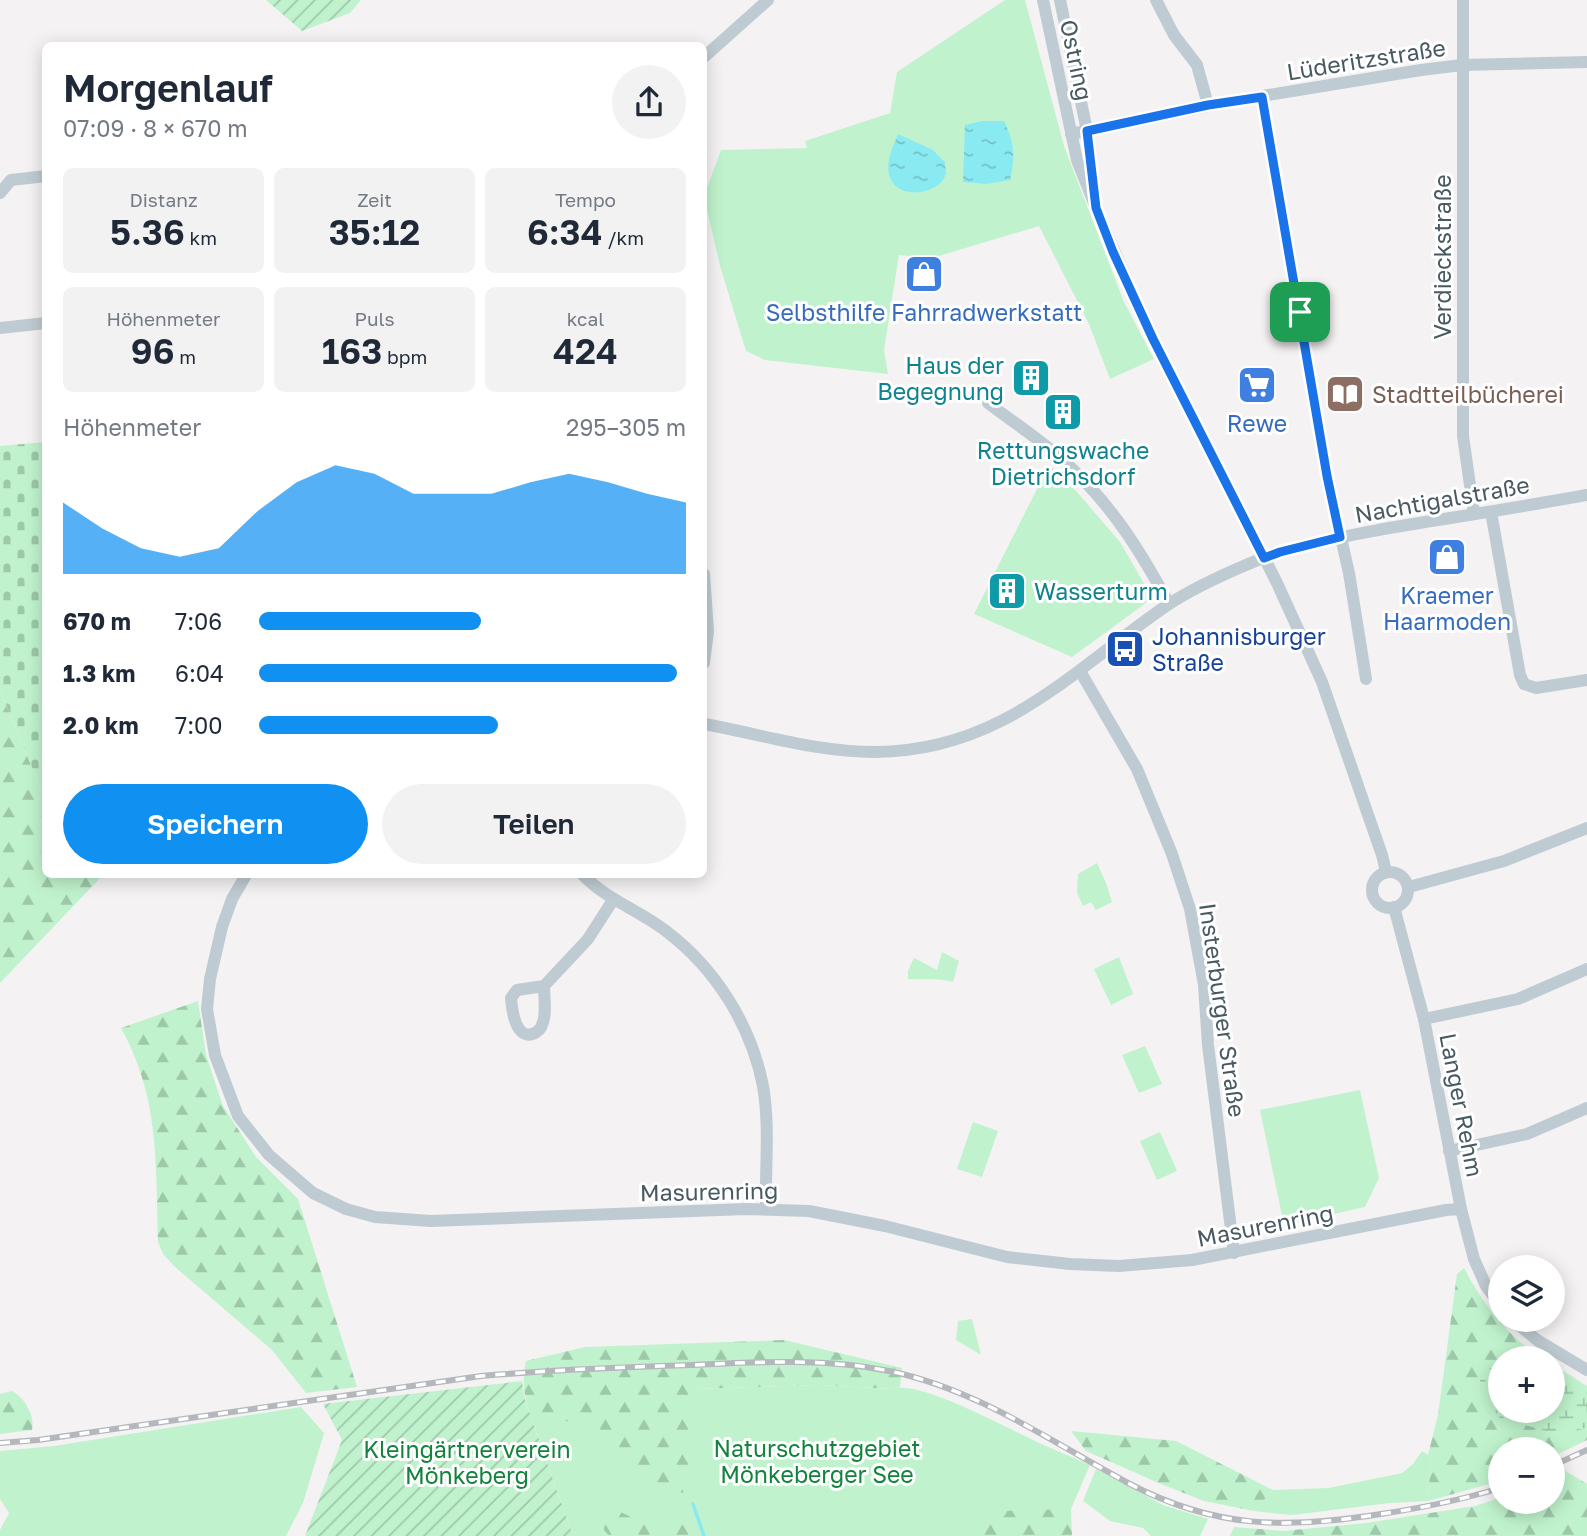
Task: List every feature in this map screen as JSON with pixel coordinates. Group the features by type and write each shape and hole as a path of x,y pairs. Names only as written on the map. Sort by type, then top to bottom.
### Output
{"street":[{"path":"707,54 768,0"},
{"name":"Ostring","path":"1043,0 1077,160 1096,208 1143,318 1264,558"},
{"name":"Ostring","path":"1060,0 1087,131 1096,208"},
{"path":"1156,0 1174,35 1202,75 1208,105"},
{"name":"Verdieckstraße","path":"1464,0 1463,436 1474,513"},
{"name":"Lüderitzstraße","path":"1071,134 1208,105 1462,65 1587,62"},
{"path":"1262,97 1327,476 1349,573 1366,679"},
{"path":"0,193 10,180 42,176"},
{"path":"0,328 42,323"},
{"path":"988,403 1064,461 1105,502 1140,551 1169,604"},
{"name":"Nachtigalstraße","path":"1264,558 1340,537 1587,495"},
{"path":"1492,512 1520,675 1524,684 1536,688 1587,680"},
{"path":"707,724 818,748 868,752 911,749 968,735 1014,716 1080,671 1169,604 1264,558 1321,682 1386,872"},
{"path":"707,617 707,639"},
{"name":"Insterburger Straße","path":"1080,671 1137,769 1172,854 1190,909 1204,985 1208,1045 1234,1252"},
{"path":"1409,887 1504,861 1587,828"},
{"path":"1386,872 1403,876 1409,887 1407,897 1394,907 1383,906 1373,894 1373,883 1386,872"},
{"name":"Masurenring","path":"244,878 222,927 210,979 207,1009 215,1055 238,1116 269,1155 313,1193 346,1209 375,1216 431,1221 766,1208 809,1211 836,1215 1007,1257 1070,1264 1131,1265 1192,1260 1461,1209"},
{"path":"587,878 613,900 642,914 688,949 724,992 736,1012 749,1041 762,1086 766,1116 766,1208"},
{"path":"544,986 589,939 613,900"},
{"name":"Langer Rehm","path":"1394,907 1424,1019 1461,1209 1474,1259 1488,1289"},
{"path":"1424,1019 1518,999 1587,969"},
{"path":"1449,1151 1527,1134 1587,1108"},
{"path":"1527,1332 1587,1370"}],"green space":[{"path":"266,0 361,0 350,13 302,31"},
{"path":"1005,0 1025,0 1064,146 1124,302 1154,359 1110,379 1089,324 1039,226 932,258 899,255 884,350 888,374 765,360 746,351 720,266 707,209 707,188 721,150 807,148 805,141 890,113 897,72"},
{"path":"42,442 42,792 0,690 0,446"},
{"path":"1049,465 1077,492 1120,542 1150,594 1150,600 1072,657 974,614"},
{"path":"0,690 42,792 42,878 100,878 0,983"},
{"path":"1097,863 1112,902 1096,910 1091,902 1083,906 1077,893 1078,874"},
{"path":"942,952 959,961 953,982 908,979 908,971 914,958 937,970"},
{"path":"1119,957 1133,994 1111,1005 1094,969"},
{"path":"198,1001 206,1055 223,1106 256,1157 298,1199 357,1387 306,1393 272,1350 175,1267 163,1254 158,1242 153,1129 144,1084 121,1028"},
{"path":"1145,1046 1162,1084 1139,1093 1122,1055"},
{"path":"1360,1090 1379,1178 1365,1207 1284,1225 1260,1110"},
{"path":"973,1122 998,1131 982,1177 957,1169"},
{"path":"1160,1132 1177,1171 1157,1180 1140,1141"},
{"path":"1464,1268 1488,1306 1488,1332 1509,1332 1525,1346 1488,1346 1488,1423 1565,1423 1565,1372 1587,1386 1587,1440 1565,1451 1565,1437 1488,1437 1488,1484 1428,1501 1431,1457 1428,1455 1438,1415 1457,1274"},
{"path":"972,1319 981,1355 956,1340 958,1321"},
{"path":"784,1340 902,1368 900,1387 893,1389 819,1385 691,1389 691,1445 683,1493 652,1483 618,1453 593,1420 533,1423 526,1400 526,1361 585,1347"},
{"path":"1488,1369 1488,1402 1480,1391 1480,1371"},
{"name":"Kleingärtnerverein Mönkeberg","path":"522,1381 525,1400 573,1536 305,1536 342,1440 323,1404"},
{"path":"1565,1383 1583,1393 1587,1427 1563,1436 1518,1423 1565,1423"},
{"name":"Naturschutzgebiet Mönkeberger See","path":"819,1385 921,1391 959,1405 1090,1465 1071,1509 1053,1536 573,1536 525,1399 691,1389"},
{"path":"12,1391 28,1408 32,1430 0,1434 0,1394"},
{"path":"301,1407 324,1433 303,1503 286,1536 0,1536 0,1530 9,1513 0,1499 0,1451 54,1446"},
{"path":"1071,1431 1176,1441 1273,1490 1254,1511 1204,1501 1086,1451"},
{"path":"1422,1451 1431,1457 1428,1501 1292,1515 1254,1511 1273,1490 1329,1488 1402,1473"},
{"path":"1096,1469 1163,1505 1208,1519 1200,1536 1151,1536 1143,1528 1110,1521 1083,1501"},
{"path":"1565,1471 1587,1484 1587,1536 1230,1536 1234,1527 1283,1531 1366,1523 1488,1502 1488,1514 1565,1514"},
{"path":"606,1505 637,1520 684,1518 710,1536 609,1536 604,1530"},
{"path":"1071,1509 1072,1536 973,1536 1003,1511"}],"water":[{"path":"982,121 1004,121 1013,150 1010,180 986,184 963,182 965,125"},
{"path":"898,134 933,150 945,162 946,173 934,188 913,192 902,190 894,184 889,174 889,160"}],"waterway":[{"path":"693,1504 704,1536"}],"railway":[{"path":"0,1443 38,1440 481,1376 767,1362 816,1363 889,1371 953,1390 1012,1418 1128,1483 1160,1498 1221,1517 1282,1523 1346,1519 1396,1512 1488,1491"},
{"path":"1565,1460 1587,1450"}],"place":[{"name":"Selbsthilfe Fahrradwerkstatt","path":"924,274"},
{"name":"Haus der Begegnung","path":"1031,378"},
{"name":"Rewe","path":"1257,385"},
{"name":"Stadtteilbücherei","path":"1345,394"},
{"name":"Rettungswache Dietrichsdorf","path":"1063,412"},
{"name":"Kraemer Haarmoden","path":"1447,557"},
{"name":"Wasserturm","path":"1007,591"},
{"name":"Johannisburger Straße","path":"1125,649"}],"route":[{"path":"1262,97 1300,312 1327,476 1340,537 1264,558 1153,339 1113,252 1096,208 1087,131 1208,105 1262,97"}]}
